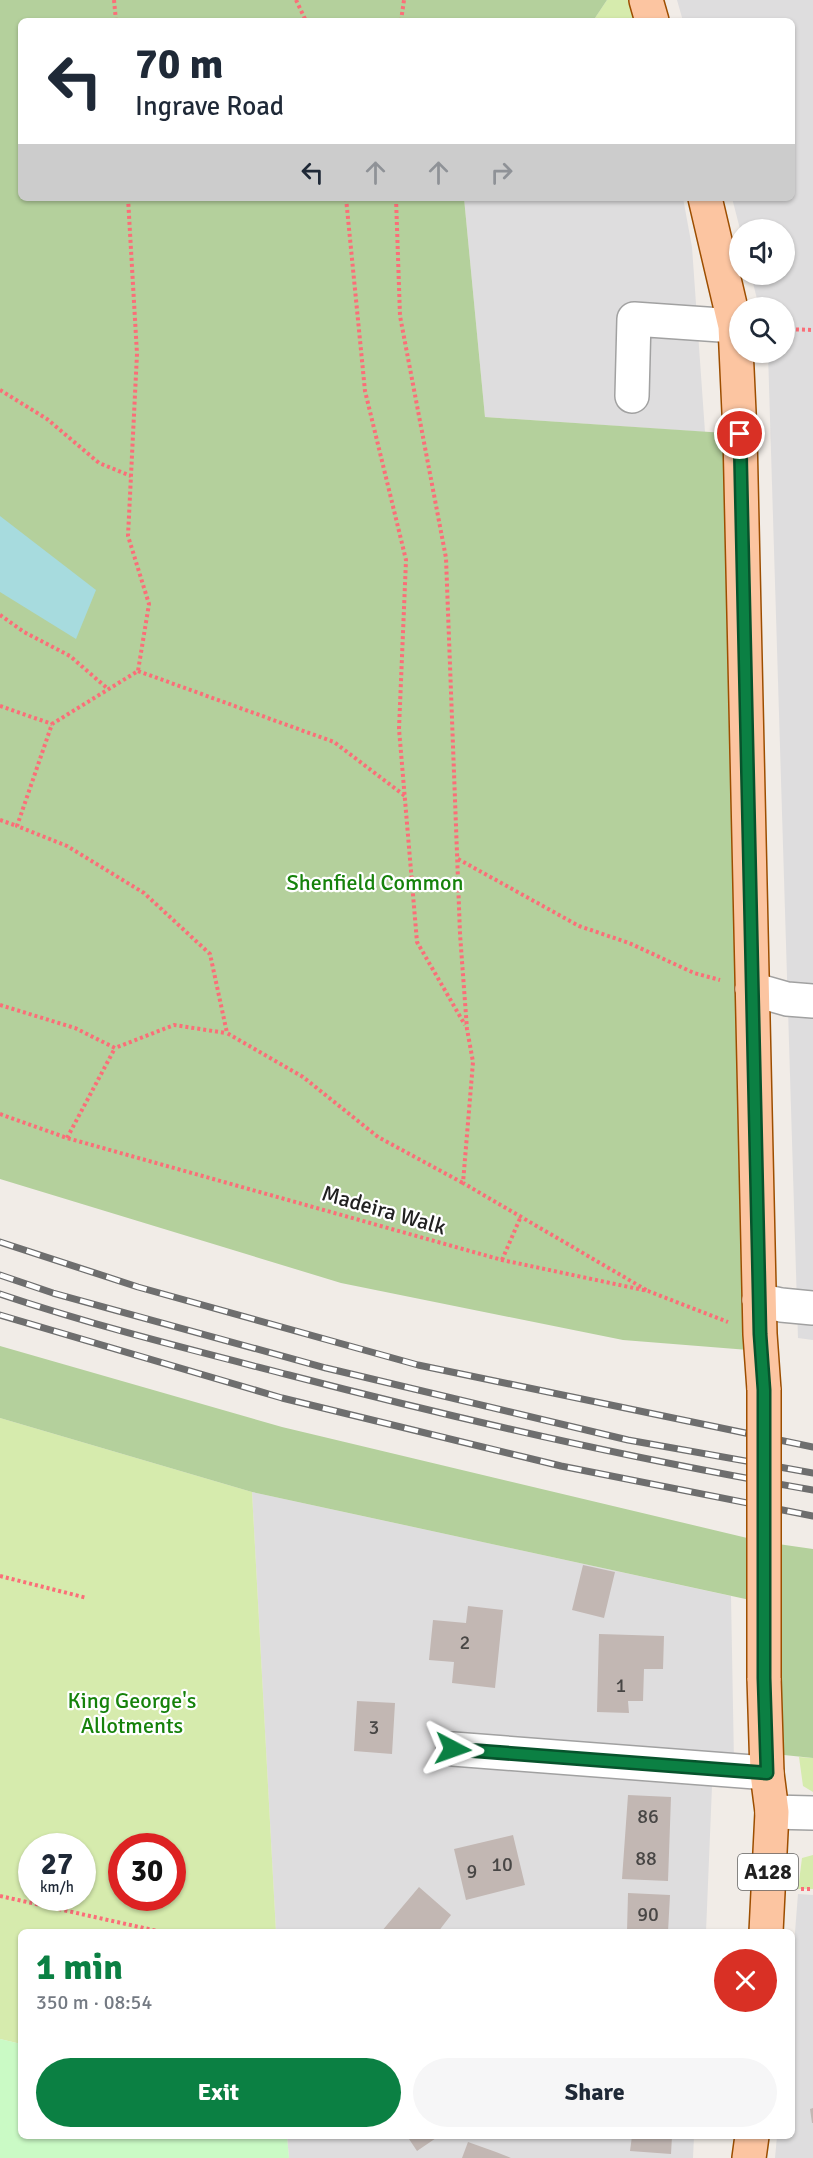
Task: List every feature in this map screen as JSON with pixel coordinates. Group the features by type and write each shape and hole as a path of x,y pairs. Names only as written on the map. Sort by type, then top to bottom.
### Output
{"main road":[{"path":"646,0 651,18"},
{"name":"A128","path":"706,201 729,300"},
{"name":"A128","path":"737,363 759,1300 764,1390 764,1678 767,1773 772,1812 766,1929"},
{"path":"749,2158 752,2139"}],"street":[{"path":"632,396 634,319 729,326"},
{"path":"753,989 787,999 813,1001"},
{"path":"759,1300 813,1308"},
{"path":"453,1749 767,1773"},
{"path":"772,1812 813,1813"}],"path":[{"path":"114,0 116,18"},
{"path":"296,0 305,18"},
{"path":"401,18 404,0"},
{"path":"17,826 52,723 138,671 149,604 128,536 137,354 128,201"},
{"path":"346,201 365,391 406,560 399,729 417,942 467,1029"},
{"path":"396,201 400,316 446,558 467,1029 473,1062 463,1184"},
{"path":"795,329 813,330"},
{"path":"0,390 47,419 99,463 131,476"},
{"path":"0,615 24,632 70,656 108,689"},
{"path":"138,671 334,742 405,796"},
{"path":"0,706 52,723"},
{"path":"0,820 67,846 144,893 210,954 227,1033"},
{"path":"458,859 579,926 629,943 694,973 753,989"},
{"path":"0,1005 75,1028 116,1048"},
{"path":"68,1138 116,1048 174,1025 227,1033 303,1077 378,1137 521,1216 648,1291"},
{"name":"Madeira Walk","path":"0,1114 68,1138 501,1260 648,1291 760,1334"},
{"path":"501,1260 521,1216"},
{"path":"0,1575 87,1598"},
{"path":"0,1896 148,1929"}],"shaded area":[{"path":"677,0 813,0 813,1340 798,1338 768,363 795,363 795,297 756,297 754,285 795,285 795,219 737,219 733,201 795,201 795,18 682,18"},
{"path":"464,201 684,201 692,247 705,432 485,417"},
{"path":"252,1492 731,1596 734,1763 713,1762 706,1929 276,1929"},
{"path":"798,1894 813,1895 813,2158 775,2158 777,2139 795,2139 795,1932"},
{"path":"287,2139 694,2139 693,2158 289,2158"}],"green space":[{"name":"Shenfield Common","path":"0,0 607,0 595,18 18,18 18,201 464,201 485,417 740,434 761,1351 623,1340 341,1283 0,1179"},
{"path":"607,0 646,0 651,18 595,18"},
{"path":"0,1346 282,1427 764,1542 813,1549 813,1758 755,1752 764,1603 252,1492 0,1418"},
{"name":"King George's Allotments","path":"0,1418 252,1492 276,1929 18,1929 18,2043 0,2039"},
{"path":"799,1757 813,1758 813,1792 803,1786"},
{"path":"813,1855 813,1889 798,1889 802,1858"},
{"path":"0,2039 18,2043 18,2139 287,2139 289,2158 0,2158"}],"water":[{"path":"0,516 96,590 76,639 0,592"}],"building":[{"path":"583,1565 615,1572 604,1618 572,1610"},
{"path":"468,1606 503,1610 495,1688 452,1683 454,1662 429,1660 433,1620 466,1623"},
{"path":"599,1634 664,1636 663,1669 644,1669 643,1701 628,1701 629,1713 597,1712"},
{"path":"357,1701 395,1703 392,1754 354,1751"},
{"path":"628,1795 671,1797 668,1881 622,1879"},
{"path":"513,1835 525,1885 466,1900 454,1849"},
{"path":"419,1887 451,1915 440,1929 384,1929"},
{"path":"628,1893 670,1895 668,1929 627,1929"},
{"path":"813,2108 813,2123 812,2123 810,2109"},
{"path":"409,2139 435,2139 417,2151"},
{"path":"632,2139 672,2139 671,2154 630,2151"},
{"path":"468,2142 496,2152 511,2158 462,2158"}],"railway":[{"path":"0,1242 138,1287 418,1365 813,1447"},
{"path":"0,1275 53,1293 326,1368 628,1440 813,1473"},
{"path":"0,1294 144,1337 419,1408 615,1452 813,1490"},
{"path":"0,1315 282,1398 561,1466 813,1516"}],"route":[{"path":"453,1749 767,1773 764,1678 764,1390 760,1334 740,434"}]}
